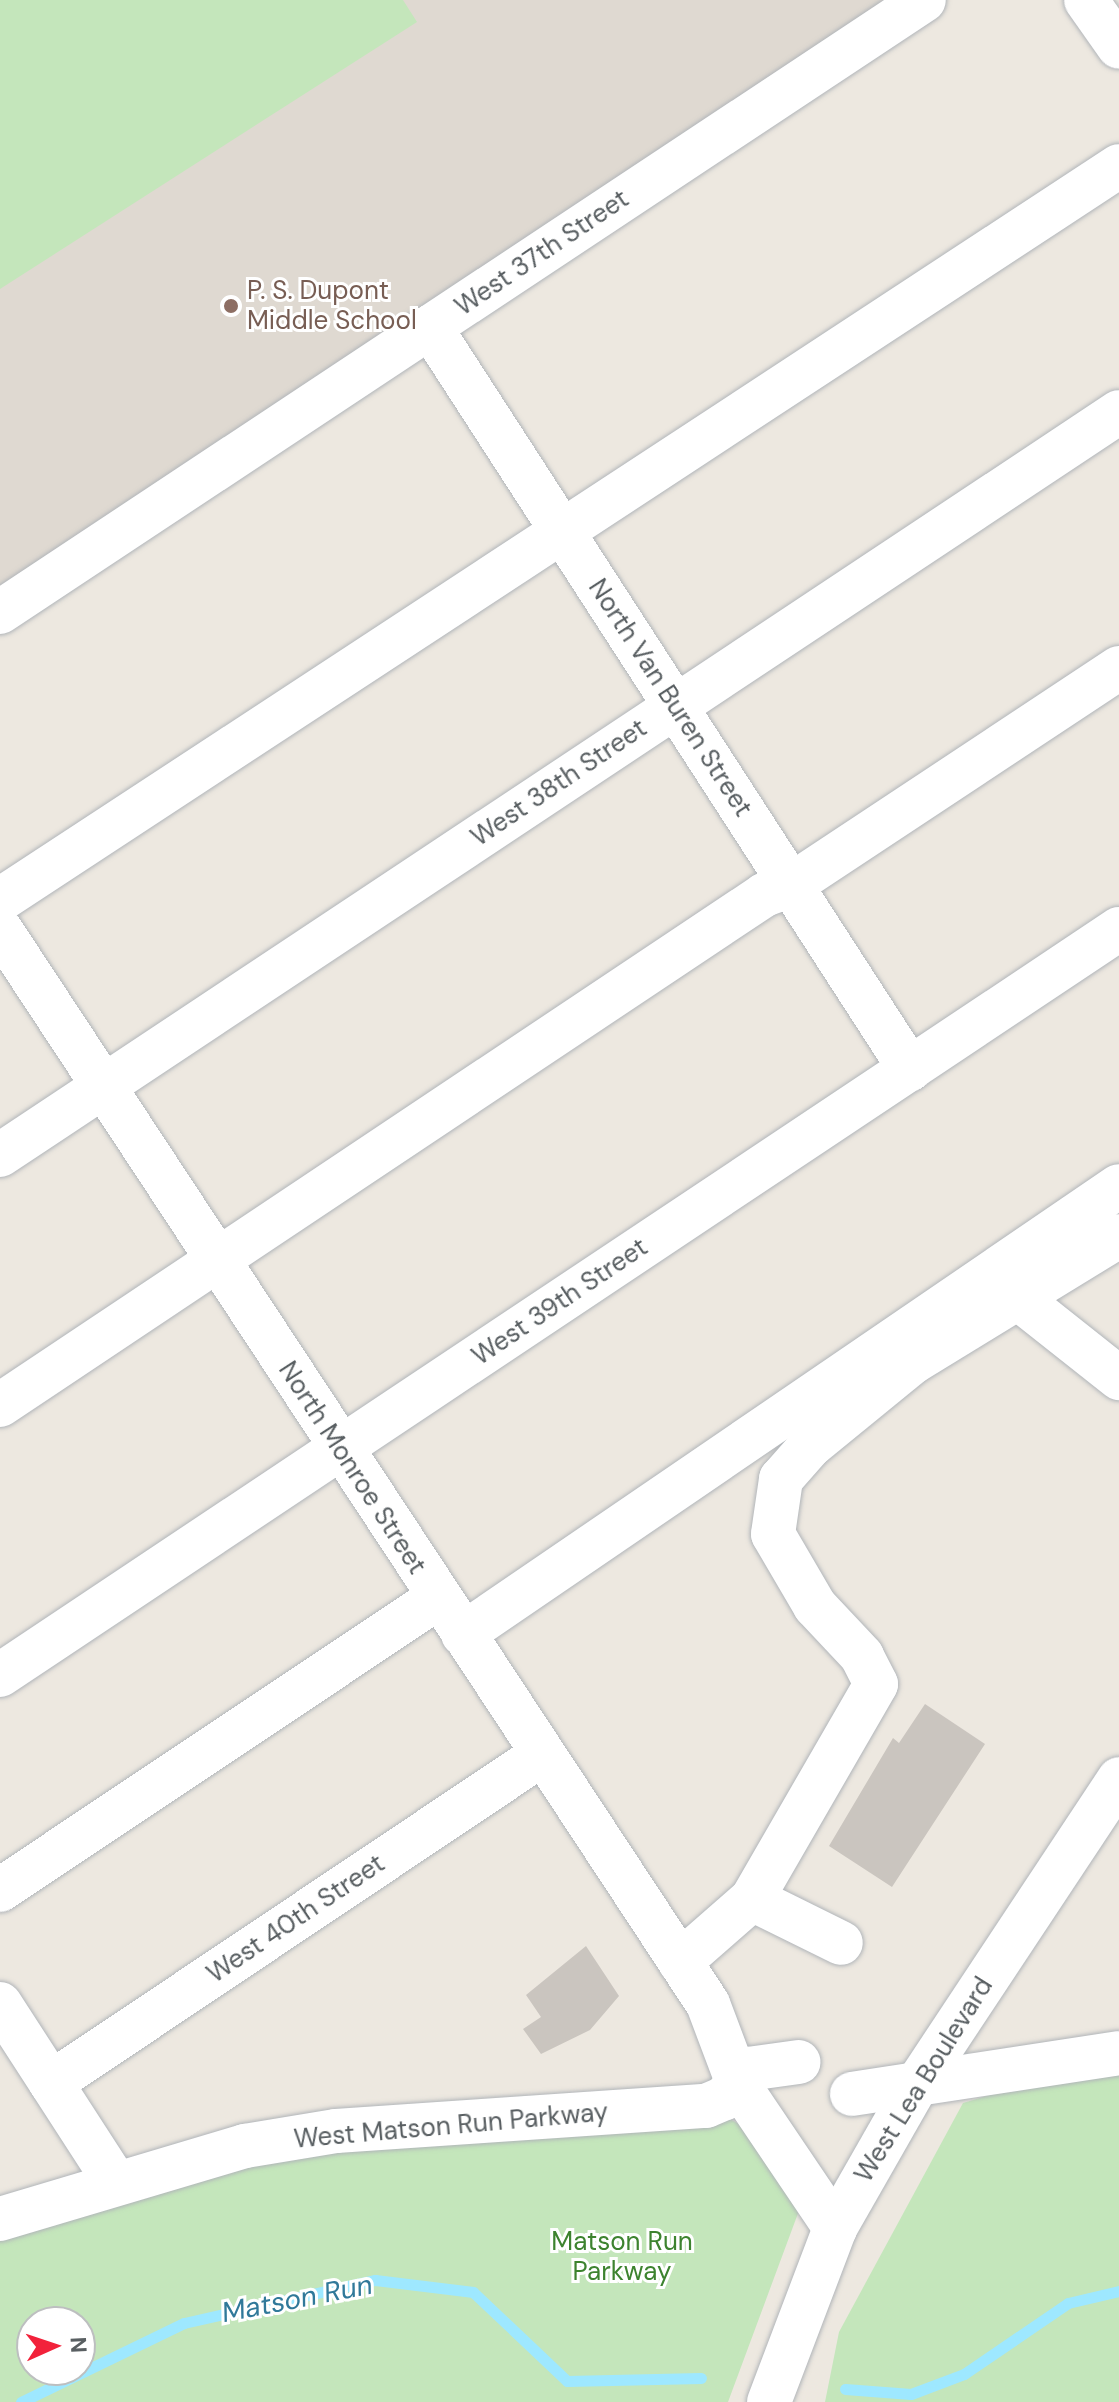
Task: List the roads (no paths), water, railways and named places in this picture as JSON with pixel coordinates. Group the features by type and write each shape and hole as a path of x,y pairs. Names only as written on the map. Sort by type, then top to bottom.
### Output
{"street":[{"name":"West 37th Street","path":"0,612 924,0"},
{"path":"1086,0 1119,47"},
{"path":"0,900 560,529 1119,166"},
{"name":"North Van Buren Street","path":"430,327 910,1069"},
{"name":"West 38th Street","path":"0,1155 1119,412"},
{"path":"0,1405 764,895 791,885 1119,668"},
{"name":"North Monroe Street","path":"0,929 342,1448 436,1599 463,1634 708,2004"},
{"name":"West 39th Street","path":"0,1675 1119,929"},
{"path":"463,1634 1119,1186"},
{"path":"680,1962 752,1899 876,1684 862,1656 815,1606 773,1534 781,1479 889,1381 1119,1236"},
{"path":"1018,1298 1119,1378"},
{"path":"0,1890 436,1599"},
{"name":"West 40th Street","path":"51,2083 541,1755"},
{"name":"West Lea Boulevard","path":"769,2402 835,2228 908,2098 1119,1779"},
{"path":"752,1899 841,1943"},
{"path":"0,2004 115,2182"},
{"path":"708,2004 852,2094 908,2098 1119,2053"},
{"path":"708,2004 738,2084 835,2228"},
{"name":"West Matson Run Parkway","path":"0,2219 115,2182 245,2146 336,2131 706,2106 738,2084 748,2069 799,2062"}],"waterway":[{"name":"Matson Run","path":"21,2402 184,2323 375,2280 473,2292 567,2381 701,2378"},
{"name":"Matson Run","path":"845,2389 911,2394 964,2374 1068,2303 1119,2291"}],"place":[{"name":"P. S. Dupont Middle School","path":"231,306"}],"park label":[{"name":"Matson Run Parkway","path":"622,2257"}]}
